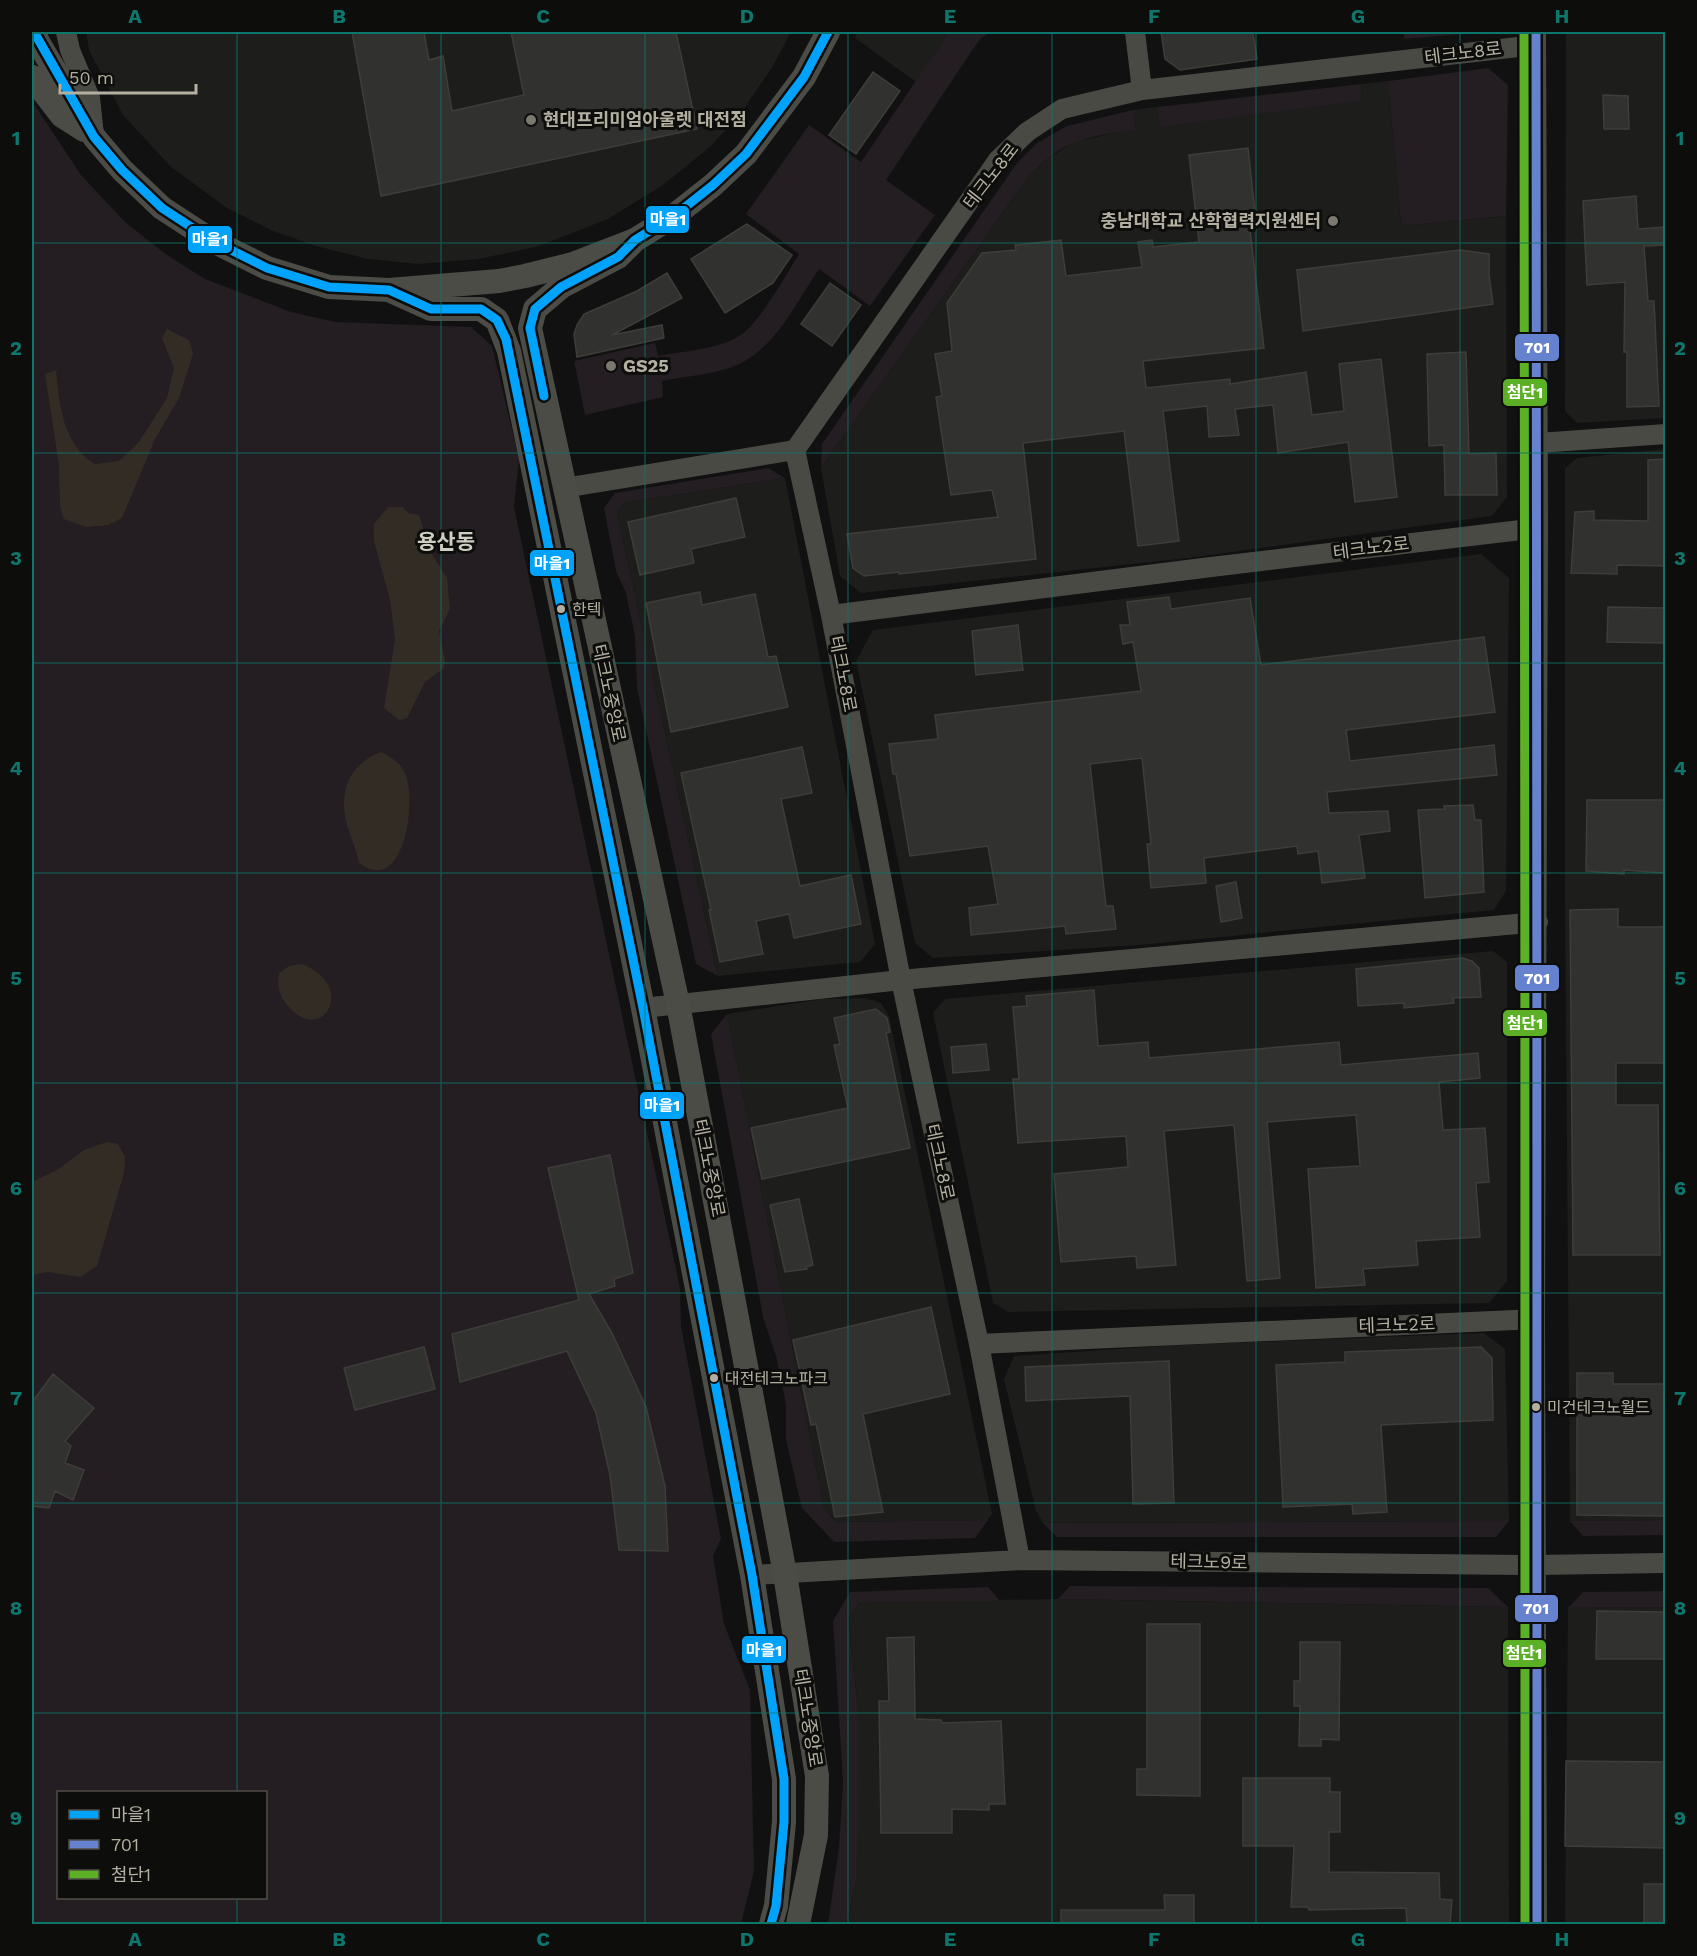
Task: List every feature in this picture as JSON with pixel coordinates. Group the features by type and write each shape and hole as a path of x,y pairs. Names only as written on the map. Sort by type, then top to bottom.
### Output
{"main road":[{"path":"34,32 94,137 122,170 162,208 211,240 267,268 329,287 389,290 499,281 525,276 573,264 635,240 675,215 713,185 746,154 804,77 828,32"},
{"path":"32,77 62,116 94,137"},
{"name":"테크노중앙로","path":"635,240 618,257 561,287 535,309 530,328 678,1004 785,1574 817,1776 816,1835 798,1924"},
{"name":"테크노중앙로","path":"389,290 431,309 481,309 497,320 509,351 643,1008 752,1575 784,1779 784,1822 776,1906 771,1924"}],"street":[{"path":"66,32 70,50 90,98 94,137"},
{"path":"1135,32 1142,90"},
{"path":"1536,38 1538,922 1535,1565 1537,1924"},
{"name":"테크노8로","path":"1020,1560 979,1344 901,980 831,615 795,450 998,160 1027,132 1062,109 1142,90 1536,38"},
{"path":"1538,443 1665,434"},
{"path":"564,488 795,450"},
{"name":"테크노2로","path":"1203,568 1538,528"},
{"name":"테크노8로","path":"831,615 1203,568"},
{"path":"643,1008 901,980 1538,922"},
{"name":"테크노2로","path":"979,1344 1535,1319"},
{"name":"테크노9로","path":"752,1575 1020,1560 1535,1565 1665,1563"}],"shaded area":[{"path":"86,32 791,32 773,66 741,113 711,146 663,185 608,219 536,247 478,259 418,264 368,259 316,246 273,231 227,208 171,167 123,115 89,50"},
{"path":"857,32 949,32 916,82 855,38"},
{"path":"949,32 991,32 981,38 971,52 886,180 935,215 870,306 819,269 777,332 756,354 734,366 714,372 662,381 663,397 585,415 574,361 655,343 658,356 699,349 730,341 747,330 772,298 799,254 746,214 809,125 861,162"},
{"path":"1404,32 1487,32 1404,39"},
{"path":"1566,32 1665,32 1665,418 1577,423 1565,411"},
{"path":"1488,68 1508,85 1506,216 1401,226 1388,81"},
{"path":"1388,81 1401,226 1506,216 1507,497 1492,516 1188,558 861,593 840,576 821,468 1027,179 1048,158 1075,142 1121,131 1136,131 1133,110 1157,107 1159,126 1362,101 1361,84"},
{"path":"1361,84 1362,101 1159,127 1157,107"},
{"path":"32,101 81,175 125,222 167,255 205,279 291,312 336,322 471,327 492,346 519,459 514,507 680,1288 681,1326 721,1539 713,1556 724,1624 750,1690 754,1871 741,1924 32,1924"},
{"path":"1133,110 1136,131 1101,135 1067,146 1047,159 1027,179 821,468 822,444 1017,163 1037,143 1067,126"},
{"path":"167,329 189,340 193,354 179,398 155,439 122,518 108,525 86,527 64,519 60,507 59,465 45,374 56,370 65,423 69,435 84,456 95,464 119,461 139,442 167,398 174,368 162,338"},
{"path":"1665,449 1665,1520 1570,1521 1565,900 1565,468 1577,458"},
{"path":"768,468 785,478 624,503 617,512 718,976 696,964 637,688 635,636 626,593 616,571 604,508 615,493"},
{"path":"785,478 875,944 860,962 718,976 617,512 624,503"},
{"path":"388,507 403,507 408,513 419,515 430,551 447,578 450,609 439,631 445,661 444,668 425,682 407,718 399,720 384,708 395,639 390,600 374,541 374,524"},
{"path":"1481,554 1509,578 1506,891 1494,910 1139,945 933,958 915,943 856,661 873,630"},
{"path":"381,752 395,760 403,769 408,786 409,803 404,841 397,857 387,867 375,870 359,863 346,821 344,798 349,779 354,771 361,763"},
{"path":"1493,951 1507,962 1507,1281 1489,1303 1008,1312 993,1303 933,1013 945,999"},
{"path":"302,964 319,974 329,986 331,998 329,1008 322,1016 313,1020 301,1017 289,1007 279,987 279,973 289,966"},
{"path":"865,998 881,1003 889,1016 992,1514 988,1520 836,1522 824,1509 727,1014 823,999"},
{"path":"727,1014 824,1509 836,1522 988,1520 975,1538 834,1542 802,1508 786,1440 786,1404 776,1356 763,1317 711,1034"},
{"path":"107,1142 118,1144 125,1157 124,1173 97,1266 80,1277 48,1272 32,1275 32,1182 57,1170 84,1150"},
{"path":"1484,1333 1505,1349 1509,1521 1043,1523 1036,1511 1004,1379 1014,1356 1180,1345"},
{"path":"1665,1520 1665,1535 1583,1536 1570,1521"},
{"path":"1509,1521 1496,1537 1057,1537 1043,1523"},
{"path":"1070,1586 1488,1588 1508,1607 1058,1599"},
{"path":"988,1587 1000,1601 860,1602 848,1618 858,1709 860,1787 856,1883 846,1924 828,1924 839,1847 843,1782 833,1621 850,1592"},
{"path":"1665,1591 1665,1607 1568,1608 1583,1592"},
{"path":"1058,1599 1508,1607 1509,1924 846,1924 856,1883 858,1709 848,1618 860,1602"},
{"path":"1665,1607 1665,1924 1565,1924 1568,1608"}],"building":[{"name":"현대프리미엄아울렛 대전점","path":"352,32 424,32 429,60 443,56 452,111 524,95 511,32 676,32 697,129 381,196"},
{"path":"1161,32 1253,32 1257,59 1180,70 1165,59"},
{"path":"873,72 900,91 856,154 829,135"},
{"path":"1603,95 1628,96 1629,129 1604,129"},
{"path":"1248,148 1255,213 1248,213 1264,348 1143,361 1146,388 1230,379 1230,384 1306,372 1312,415 1344,411 1339,364 1381,359 1397,497 1355,502 1348,442 1278,453 1273,405 1235,409 1239,435 1209,437 1207,406 1163,411 1179,541 1138,546 1124,431 1023,443 1036,559 864,576 853,568 847,534 998,517 992,490 951,495 936,397 942,396 935,354 952,351 947,303 982,253 1016,250 1015,245 1061,240 1066,276 1142,267 1138,242 1152,240 1153,247 1199,242 1189,155"},
{"path":"1636,196 1638,229 1665,227 1665,245 1644,246 1648,301 1654,301 1659,406 1627,407 1627,352 1624,352 1625,282 1587,285 1583,201"},
{"path":"747,224 792,255 773,283 725,313 691,259"},
{"path":"1460,250 1489,254 1493,304 1303,331 1297,270"},
{"path":"667,273 682,298 612,335 662,325 664,338 577,357 574,334 584,314 637,291"},
{"path":"830,283 861,305 832,346 801,324"},
{"path":"1466,352 1469,454 1496,453 1497,495 1445,495 1444,445 1429,446 1427,354"},
{"path":"1665,459 1665,566 1617,565 1617,574 1571,573 1575,512 1594,511 1594,520 1648,521 1648,460"},
{"path":"736,498 745,537 691,549 694,563 640,575 628,522"},
{"path":"700,592 702,605 755,594 768,657 776,656 788,707 671,732 646,603"},
{"path":"1169,597 1171,609 1250,598 1261,665 1484,637 1495,712 1346,730 1350,761 1494,745 1497,775 1327,792 1329,813 1388,811 1390,831 1359,835 1365,878 1322,883 1318,851 1298,854 1297,846 1204,858 1206,883 1151,888 1147,844 1151,844 1142,758 1090,764 1106,906 1113,906 1116,929 1066,934 1065,926 971,935 969,908 998,904 988,846 910,856 889,744 938,739 935,715 1141,691 1133,642 1123,644 1120,625 1130,625 1127,602"},
{"path":"1608,607 1665,608 1665,643 1607,642"},
{"path":"1018,625 1023,670 976,675 972,631"},
{"path":"802,747 812,793 781,799 800,886 851,875 861,924 794,938 789,914 756,921 763,954 720,962 681,773"},
{"path":"1587,800 1665,800 1665,873 1624,870 1624,874 1586,871"},
{"path":"1473,805 1475,820 1481,820 1484,892 1425,898 1418,810"},
{"path":"1236,882 1242,918 1221,922 1216,886"},
{"path":"1618,909 1618,927 1665,927 1665,1063 1616,1063 1616,1105 1658,1105 1660,1255 1573,1255 1570,910"},
{"path":"1462,958 1472,961 1479,968 1481,997 1453,998 1454,1003 1404,1008 1404,1003 1358,1006 1356,969"},
{"path":"1094,990 1098,1046 1148,1042 1149,1058 1339,1042 1341,1065 1478,1053 1480,1078 1439,1082 1443,1130 1485,1128 1489,1182 1476,1183 1480,1237 1416,1241 1418,1265 1363,1269 1365,1285 1316,1288 1308,1169 1360,1166 1356,1115 1267,1122 1280,1278 1247,1281 1234,1125 1164,1131 1176,1265 1137,1268 1136,1256 1061,1262 1054,1174 1128,1167 1126,1136 1018,1143 1013,1079 1019,1079 1013,1007 1027,1006 1026,996"},
{"path":"876,1009 887,1018 890,1032 886,1033 910,1148 762,1179 751,1128 848,1108 834,1045 840,1044 834,1018"},
{"path":"986,1044 989,1070 953,1073 951,1047"},
{"path":"610,1155 633,1273 614,1279 615,1286 589,1294 612,1333 646,1407 665,1486 668,1551 619,1550 610,1475 596,1413 567,1351 460,1382 452,1334 579,1300 548,1168"},
{"path":"799,1199 813,1265 806,1267 807,1269 785,1272 770,1205"},
{"path":"931,1307 950,1394 863,1414 883,1512 835,1517 816,1424 811,1425 793,1340"},
{"path":"424,1347 435,1389 355,1410 344,1368"},
{"path":"1481,1347 1492,1358 1493,1420 1381,1425 1387,1512 1353,1514 1352,1504 1283,1507 1276,1365 1345,1362 1345,1352"},
{"path":"1169,1361 1174,1503 1133,1504 1130,1396 1026,1401 1025,1367"},
{"path":"1577,1373 1613,1373 1613,1384 1665,1384 1665,1516 1577,1515"},
{"path":"53,1374 94,1408 65,1441 71,1446 65,1463 84,1470 73,1500 55,1491 49,1508 32,1506 32,1402"},
{"path":"1597,1611 1665,1612 1665,1659 1596,1659"},
{"path":"1147,1624 1200,1624 1200,1796 1137,1795 1137,1769 1147,1769"},
{"path":"914,1637 915,1719 941,1720 942,1723 1001,1721 1005,1804 989,1804 989,1810 952,1809 952,1833 881,1833 879,1701 889,1701 887,1638"},
{"path":"1300,1642 1340,1642 1339,1740 1321,1739 1321,1746 1299,1746 1300,1706 1294,1706 1294,1681 1300,1681"},
{"path":"1566,1761 1665,1762 1665,1848 1565,1846"},
{"path":"1243,1778 1330,1778 1330,1792 1340,1792 1340,1832 1329,1832 1329,1872 1439,1873 1440,1899 1452,1900 1450,1924 1407,1924 1406,1908 1309,1910 1308,1907 1291,1907 1294,1846 1243,1846"},
{"path":"1644,1884 1665,1884 1665,1924 1644,1924"},
{"path":"1164,1895 1194,1895 1194,1924 1061,1924 1061,1910 1165,1910"}],"transit line":[{"name":"마을1","path":"34,32 94,137 122,170 162,208 211,240 267,268 329,287 389,290 431,309 481,309 497,320 506,339 643,1008 752,1575 784,1779 784,1822 776,1906 771,1924"},
{"name":"마을1","path":"544,396 530,328 535,309 561,287 618,257 635,240 675,215 713,185 746,154 804,77 828,32"},
{"name":"첨단1","path":"1524,32 1525,1924"},
{"name":"701","path":"1536,32 1537,1924"}],"place":[{"name":"현대프리미엄아울렛 대전점","path":"531,120"},
{"name":"충남대학교 산학협력지원센터","path":"1333,221"},
{"name":"GS25","path":"611,366"},
{"name":"한텍","path":"561,609"},
{"name":"대전테크노파크","path":"714,1378"},
{"name":"미건테크노월드","path":"1536,1407"}],"district":[{"name":"용산동","path":"446,542"}]}
